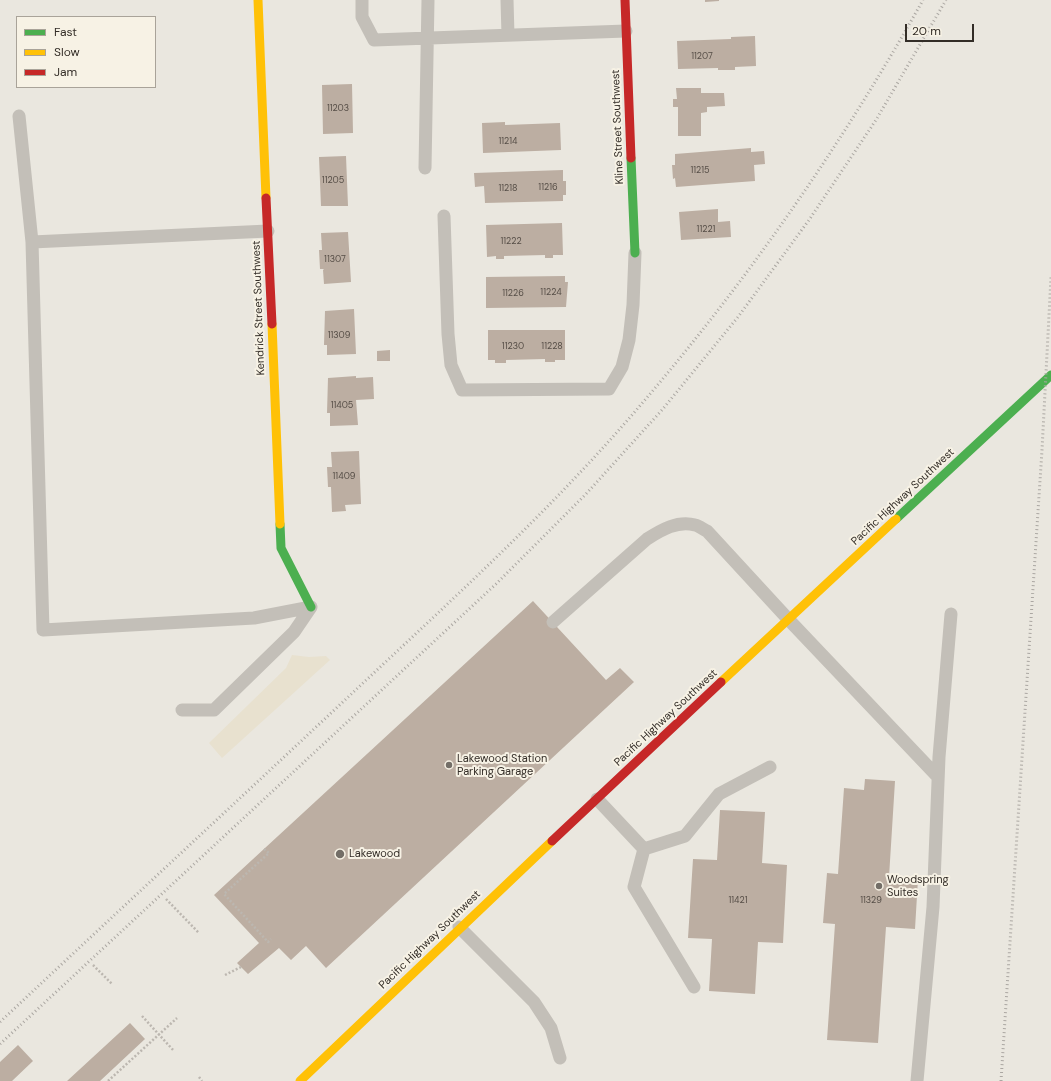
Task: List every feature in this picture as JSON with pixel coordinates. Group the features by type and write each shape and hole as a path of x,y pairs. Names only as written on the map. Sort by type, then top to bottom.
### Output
{"main road":[{"name":"Kendrick Street Southwest","path":"258,0 281,548 311,607"},
{"name":"Kline Street Southwest","path":"625,0 635,253"},
{"name":"Pacific Highway Southwest","path":"300,1081 460,927 788,619 1051,375"}],"lane":[{"path":"362,0 362,17 374,40 626,31"},
{"path":"425,168 428,0"},
{"path":"507,0 508,35"},
{"path":"19,116 32,242 43,630 254,618 311,607"},
{"path":"444,216 448,334 451,365 462,390 609,389 622,367 629,340 633,305 635,253"},
{"path":"32,242 268,231"},
{"path":"553,622 647,539 662,530 681,524 695,525 707,531 938,777"},
{"path":"182,710 214,710 294,632 311,607"},
{"path":"917,1081 933,907 938,777 951,614"},
{"path":"644,849 685,836 719,794 770,767"},
{"path":"597,799 644,849"},
{"path":"644,849 634,887 694,986"},
{"path":"460,927 534,1002 551,1028 560,1058"}],"path":[{"path":"264,849 269,853 224,894 268,942 271,939"},
{"path":"166,899 199,933"},
{"path":"93,965 112,984"},
{"path":"225,975 241,967"},
{"path":"142,1016 174,1051"},
{"path":"108,1081 177,1018"},
{"path":"199,1077 202,1081"}],"shaded area":[{"path":"292,655 309,657 326,656 330,660 222,758 209,743 286,668"}],"building":[{"path":"705,0 719,0 719,1 705,2"},
{"path":"755,36 756,66 735,67 735,70 718,70 718,68 678,69 677,41 731,39 731,37"},
{"path":"352,84 353,133 323,134 322,85"},
{"path":"676,88 701,88 701,93 724,93 725,106 707,107 707,112 701,113 701,136 678,136 678,107 673,107 673,99 677,99"},
{"path":"505,122 505,125 560,123 561,150 483,153 482,123"},
{"path":"751,148 751,152 764,151 765,164 754,165 755,181 676,187 675,178 673,179 672,165 675,165 675,154"},
{"path":"346,156 348,206 321,206 319,157"},
{"path":"563,170 563,181 566,181 566,195 563,195 563,201 485,203 484,186 475,187 474,173"},
{"path":"718,209 718,222 730,221 731,237 681,240 679,212"},
{"path":"562,223 563,255 553,255 553,258 545,258 545,255 504,256 504,259 496,259 496,256 487,257 486,225"},
{"path":"348,232 351,282 324,284 324,269 320,269 319,250 322,250 321,233"},
{"path":"565,276 565,282 568,282 566,307 486,308 486,277"},
{"path":"354,309 356,354 327,355 327,345 324,345 325,311"},
{"path":"488,330 565,330 565,360 545,362 545,359 506,360 506,363 495,363 495,360 488,360"},
{"path":"390,350 390,361 377,361 377,351"},
{"path":"356,376 356,378 373,377 374,399 356,400 358,425 330,426 330,413 327,413 328,378"},
{"path":"359,451 361,504 345,505 346,511 332,512 331,487 328,487 327,467 332,467 331,452"},
{"name":"Lakewood Station Parking Garage","path":"533,601 606,680 620,668 634,682 326,968 306,946 291,960 279,948 248,974 237,963 259,943 214,895"},
{"path":"865,779 895,781 889,877 918,879 915,929 886,927 878,1043 827,1040 835,924 823,923 827,873 838,874 844,788 864,790"},
{"path":"720,810 765,812 762,863 787,865 783,943 758,942 755,994 709,991 712,939 688,938 693,859 717,860"},
{"path":"130,1023 145,1039 100,1081 67,1081"},
{"path":"18,1045 33,1061 12,1081 0,1081 0,1062"}],"railway":[{"path":"0,1022 493,561 598,453 632,415 713,317 788,215 824,163 858,109 923,0"},
{"path":"0,1044 496,584 586,494 662,410 738,317 809,220 876,120 946,0"},
{"path":"1001,1081 1042,450 1051,277"}],"traffic: fast":[{"path":"631,158 635,253"},
{"path":"896,519 1051,375"},
{"path":"280,524 281,548 311,607"}],"traffic: slow":[{"path":"258,0 266,198"},
{"path":"272,324 280,524"},
{"path":"721,682 896,519"},
{"path":"300,1081 552,841"}],"traffic: jam":[{"path":"625,0 631,158"},
{"path":"266,198 272,324"},
{"path":"552,841 721,682"}],"place":[{"name":"Lakewood Station Parking Garage","path":"449,765"},
{"name":"Lakewood","path":"340,854"},
{"name":"Woodspring Suites","path":"879,886"}]}
